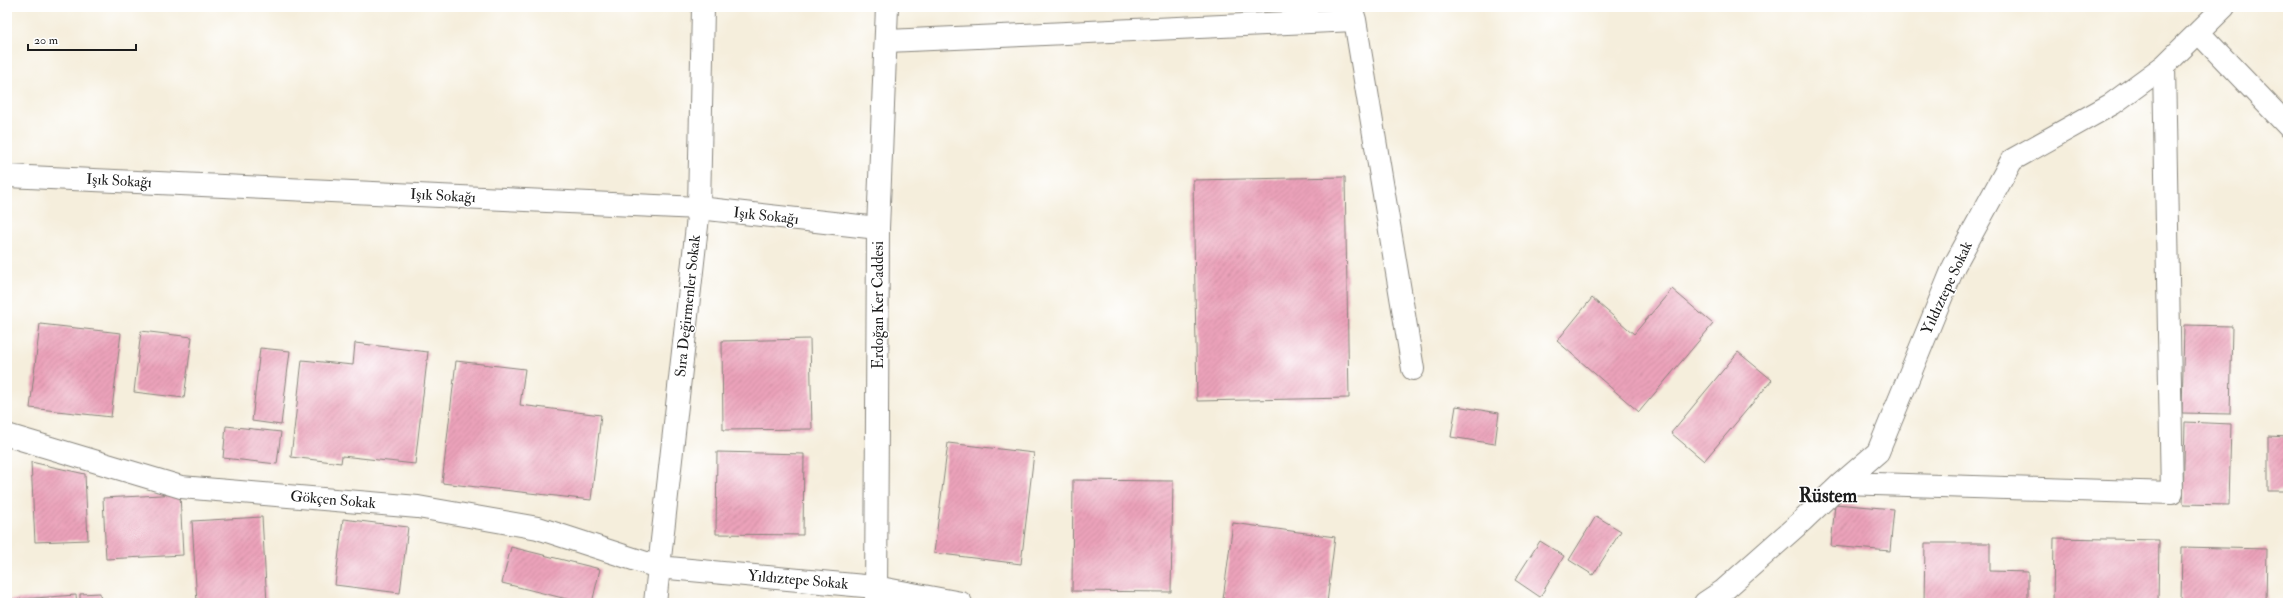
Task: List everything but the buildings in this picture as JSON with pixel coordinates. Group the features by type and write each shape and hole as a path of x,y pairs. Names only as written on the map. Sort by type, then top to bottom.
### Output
{"street":[{"name":"Sıra Değirmenler Sokak","path":"655,603 698,208 703,7"},
{"name":"Erdoğan Ker Caddesi","path":"876,595 878,228 887,41 887,7"},
{"name":"Yıldıztepe Sokak","path":"1705,603 1723,590 1797,526 1842,483 1878,452 1954,266 2012,160 2112,104 2164,66 2200,33 2224,7"},
{"path":"887,41 1353,14 1413,369"},
{"path":"2200,33 2288,126"},
{"path":"1842,483 2172,493 2164,66"},
{"name":"Işık Sokağı","path":"7,176 698,208 878,228"},
{"name":"Gökçen Sokak","path":"7,435 181,487 418,507 538,528 658,567"},
{"name":"Yıldıztepe Sokak","path":"658,567 876,595 961,603"}],"district":[{"name":"Rüstem","path":"1828,496"}]}
